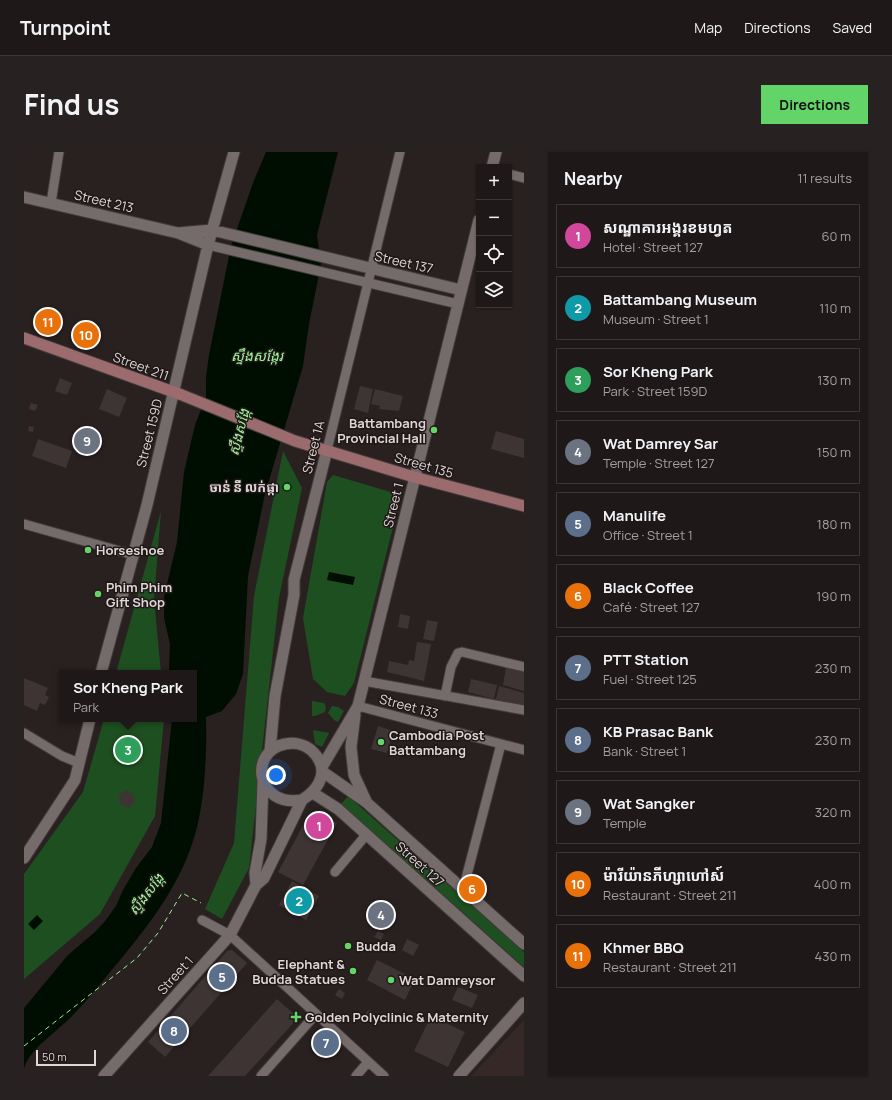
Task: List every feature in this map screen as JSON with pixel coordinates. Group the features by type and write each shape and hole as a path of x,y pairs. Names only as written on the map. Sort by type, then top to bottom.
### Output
{"main road":[{"name":"Street 211","path":"24,338 178,394 295,441"},
{"name":"Street 135","path":"295,441 414,478 524,506"}],"street":[{"path":"51,203 59,152"},
{"name":"Street 159D","path":"103,670 178,394 208,245 234,152"},
{"name":"Street 1A","path":"270,751 275,696 294,595 294,580 400,152"},
{"path":"493,164 496,152"},
{"path":"512,175 524,178"},
{"name":"Street 213","path":"24,197 178,233 208,245 367,283"},
{"name":"Street 213","path":"178,233 212,230 228,233"},
{"name":"Street 1","path":"322,769 357,708 476,232"},
{"name":"Street 137","path":"228,233 462,290"},
{"path":"367,283 458,304"},
{"path":"24,524 134,555"},
{"path":"446,696 451,667 458,653 462,652 524,667"},
{"path":"364,681 524,710"},
{"path":"357,708 351,747 354,774 366,802"},
{"name":"Street 133","path":"357,708 524,750"},
{"path":"24,858 66,796 75,780 89,722"},
{"path":"24,733 62,756 79,763"},
{"path":"290,742 302,744 311,750 322,769 318,785 313,793 302,800 290,802 279,799 269,792 263,782 261,771 264,760 270,751 280,745 290,742"},
{"path":"463,890 501,744"},
{"name":"Street 127","path":"322,769 366,802 524,944"},
{"name":"Street 1","path":"256,885 255,873 261,839 263,782"},
{"name":"Street 127","path":"313,793 338,809 524,976"},
{"name":"Street 1","path":"104,1076 230,935 256,885 264,878 302,800"},
{"path":"335,872 366,835"},
{"path":"202,920 230,935 384,1076"},
{"path":"459,1076 524,1003"},
{"path":"261,1076 316,1014"},
{"path":"356,1076 368,1062"}],"shaded area":[{"path":"524,1020 524,1076 471,1076"}],"green space":[{"path":"283,451 302,488 279,598 249,868 222,919 205,909 234,843 254,596"},
{"path":"333,475 401,495 354,683 345,696 327,692 313,679 303,618 327,482"},
{"path":"161,511 154,599 161,670 117,670"},
{"path":"312,701 324,703 326,707 325,712 312,716"},
{"path":"332,706 338,707 344,711 338,722 328,713"},
{"path":"103,722 164,722 155,816 100,914 24,979 24,874 83,792"},
{"path":"313,730 329,733 322,747 315,744"},
{"path":"348,796 524,952 524,967 341,804"}],"water":[{"name":"ស្ទឹងសង្កែរ","path":"266,152 338,152 317,235 321,264 309,324 303,366 265,494 248,576 243,674 236,694 222,711 206,717 206,762 201,809 194,838 178,876 157,912 145,929 94,992 66,1022 31,1055 24,1069 24,1008 68,955 95,932 105,921 116,906 123,890 136,868 152,847 161,823 172,722 197,722 197,670 169,670 170,644 164,618 164,597 177,542 184,472 195,425 206,397 206,377 209,355 231,246 253,183"},
{"path":"329,572 355,577 353,585 327,580"},
{"path":"37,915 43,921 34,930 28,924"}],"building":[{"path":"60,378 72,383 67,395 55,391"},
{"path":"360,386 373,389 368,413 354,409"},
{"path":"107,389 127,398 119,417 99,409"},
{"path":"375,389 403,396 399,411 379,409 380,406 371,404"},
{"path":"31,403 38,405 35,411 29,409"},
{"path":"29,426 34,427 33,432 28,431"},
{"path":"496,431 524,439 524,458 491,449"},
{"path":"38,439 72,451 66,468 32,456"},
{"path":"400,614 410,616 408,629 398,627"},
{"path":"427,620 438,622 434,641 423,639"},
{"path":"417,642 431,644 424,681 387,672 389,661 408,665 409,660 414,661"},
{"path":"506,667 524,671 524,691 503,685"},
{"path":"24,678 48,688 45,695 49,697 45,705 40,703 37,711 24,705"},
{"path":"471,679 497,685 494,699 468,692"},
{"path":"499,686 524,693 524,705 496,699"},
{"path":"378,726 393,731 387,753 371,749"},
{"path":"126,790 134,795 135,803 128,808 120,804 119,795"},
{"path":"317,812 337,823 303,885 278,872 307,818 310,814"},
{"path":"292,881 319,896 306,920 279,905"},
{"path":"378,931 384,934 381,940 374,937"},
{"path":"407,939 419,945 413,956 402,950"},
{"path":"232,950 247,963 165,1057 148,1042 227,951"},
{"name":"Wat Damreysor","path":"377,960 415,979 405,1000 367,980"},
{"path":"458,987 478,995 472,1008 452,1000"},
{"path":"339,989 345,993 342,999 335,995"},
{"path":"277,999 298,1018 245,1076 208,1076"},
{"path":"368,1010 374,1013 371,1019 365,1016"},
{"path":"431,1016 465,1032 448,1067 414,1051"}],"ferry route":[{"path":"24,1046 137,958 158,933 182,893 201,903"}],"place":[{"name":"Khmer BBQ","path":"48,322"},
{"name":"ម៉ារីយ៉ានភីហ្សាហៅស៍","path":"86,335"},
{"name":"Battambang Provincial Hall","path":"434,430"},
{"name":"Wat Sangker","path":"87,441"},
{"name":"ចាន់ នី លក់ផ្កា","path":"287,487"},
{"name":"Horseshoe","path":"88,550"},
{"name":"Phim Phim Gift Shop","path":"98,594"},
{"name":"Cambodia Post Battambang","path":"381,742"},
{"name":"Sor Kheng Park","path":"128,750"},
{"name":"សណ្ឋាគារអង្គរខមហ្វត","path":"319,826"},
{"name":"Black Coffee","path":"472,889"},
{"name":"Battambang Museum","path":"299,901"},
{"name":"Wat Damrey Sar","path":"381,915"},
{"name":"Budda","path":"348,946"},
{"name":"Elephant & Budda Statues","path":"353,971"},
{"name":"Manulife","path":"222,977"},
{"name":"Wat Damreysor","path":"391,980"},
{"name":"Golden Polyclinic & Maternity","path":"296,1017"},
{"name":"KB Prasac Bank","path":"174,1031"},
{"name":"PTT Station","path":"326,1043"}],"water label":[{"name":"ស្ទឹងសង្កែ","path":"239,432"},
{"name":"ស្ទឹងសង្កែ","path":"146,894"}]}
